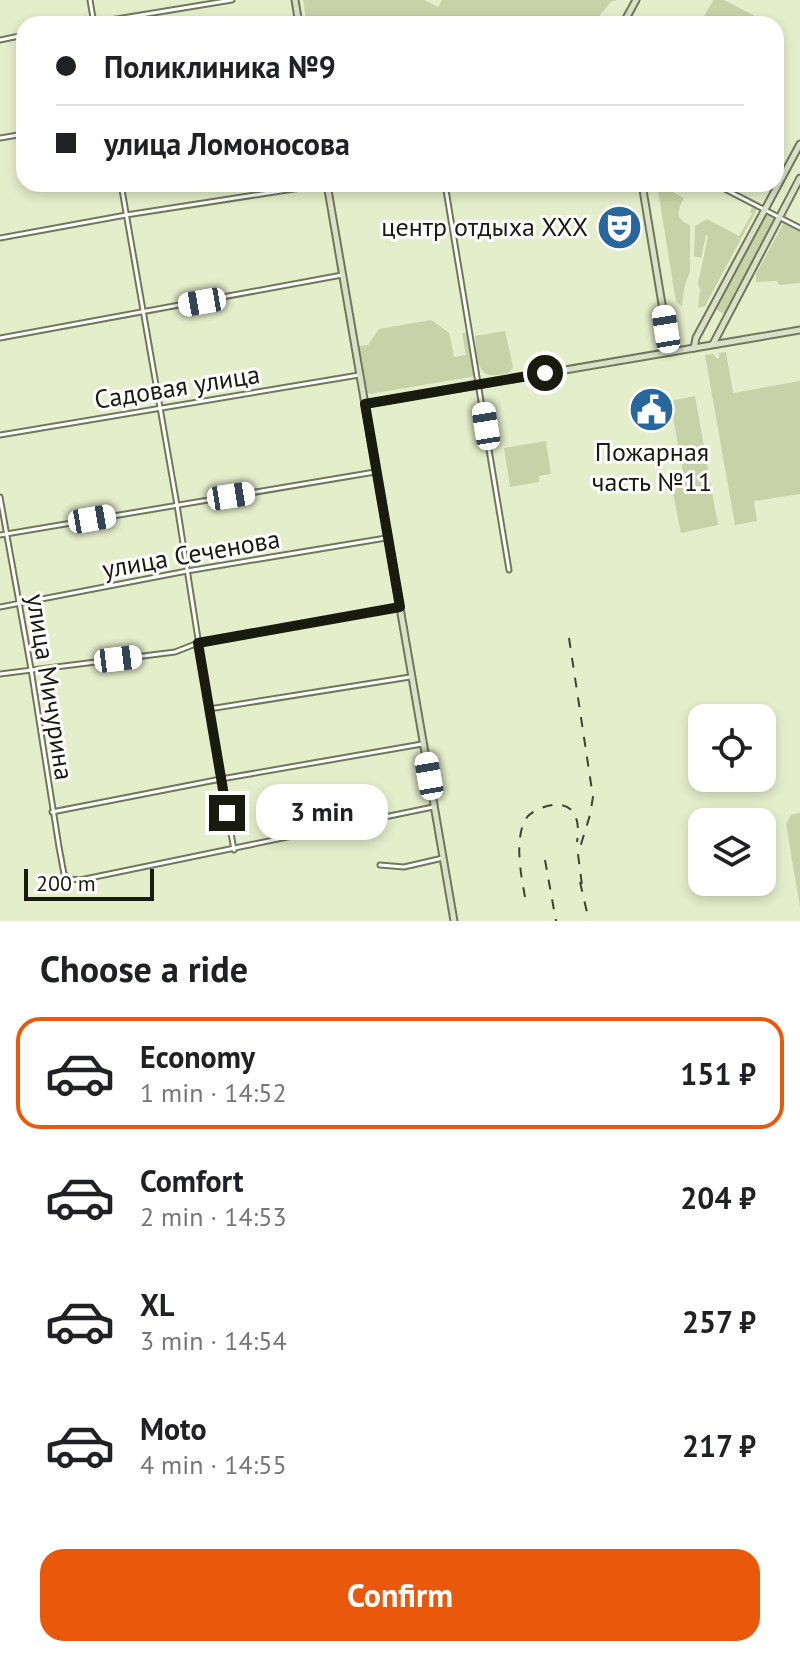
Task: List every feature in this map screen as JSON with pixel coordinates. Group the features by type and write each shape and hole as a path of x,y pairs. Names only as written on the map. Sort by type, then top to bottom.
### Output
{"street":[{"path":"136,16 232,0"},
{"path":"784,174 800,144"},
{"path":"712,345 800,178"},
{"path":"122,192 234,850 434,807"},
{"path":"0,238 274,192"},
{"path":"327,192 454,921"},
{"path":"446,192 509,570"},
{"path":"643,192 670,352"},
{"path":"730,192 800,228"},
{"path":"694,348 696,338 775,192"},
{"path":"0,338 343,275"},
{"path":"365,404 800,330"},
{"name":"Садовая улица","path":"0,435 360,375"},
{"path":"0,535 377,472"},
{"name":"улица Мичурина","path":"0,497 64,874 80,880 234,850"},
{"name":"улица Сеченова","path":"0,607 187,571 388,538"},
{"path":"0,674 175,652 198,643 400,607"},
{"path":"209,709 412,676"},
{"path":"52,812 423,744"},
{"path":"380,865 404,867 443,858"}],"green space":[{"path":"303,0 424,0 438,7 442,0 617,0 611,2 600,16 306,16"},
{"path":"713,0 724,0 755,16 704,16"},
{"path":"658,192 673,192 684,198 679,214 690,225 690,271 682,306 676,302"},
{"path":"752,207 757,209 705,306 698,308 698,284 708,236 701,258 694,256 695,226 707,219 739,236 752,214"},
{"path":"767,214 775,218 724,314 715,309"},
{"path":"784,222 800,229 800,283 779,285 777,281 756,282 756,274"},
{"path":"431,320 449,333 454,357 466,355 462,333 468,332 476,376 370,394 365,391 358,346 368,345 379,329"},
{"path":"505,331 513,367 507,374 485,373 478,363 475,336"},
{"path":"726,352 733,393 800,381 800,494 754,501 757,521 735,525 705,355 713,354 717,359 720,357 718,353"},
{"path":"695,396 718,525 681,533 673,493 677,486 685,483 670,401"},
{"path":"546,441 551,474 539,476 539,482 510,487 504,448"},
{"path":"800,813 800,907 786,824 791,815"}],"railway":[{"path":"569,638 593,797 578,854 583,893"},
{"path":"525,897 519,844 528,816 554,805 568,808 578,825 577,842"},
{"path":"545,860 556,921"},
{"path":"580,882 589,921"}],"place":[{"name":"центр отдыха ХХХ","path":"619,227"},
{"name":"Пожарная часть №11","path":"652,409"}],"route":[{"path":"227,813 198,643 400,607 365,404 545,373"}]}
